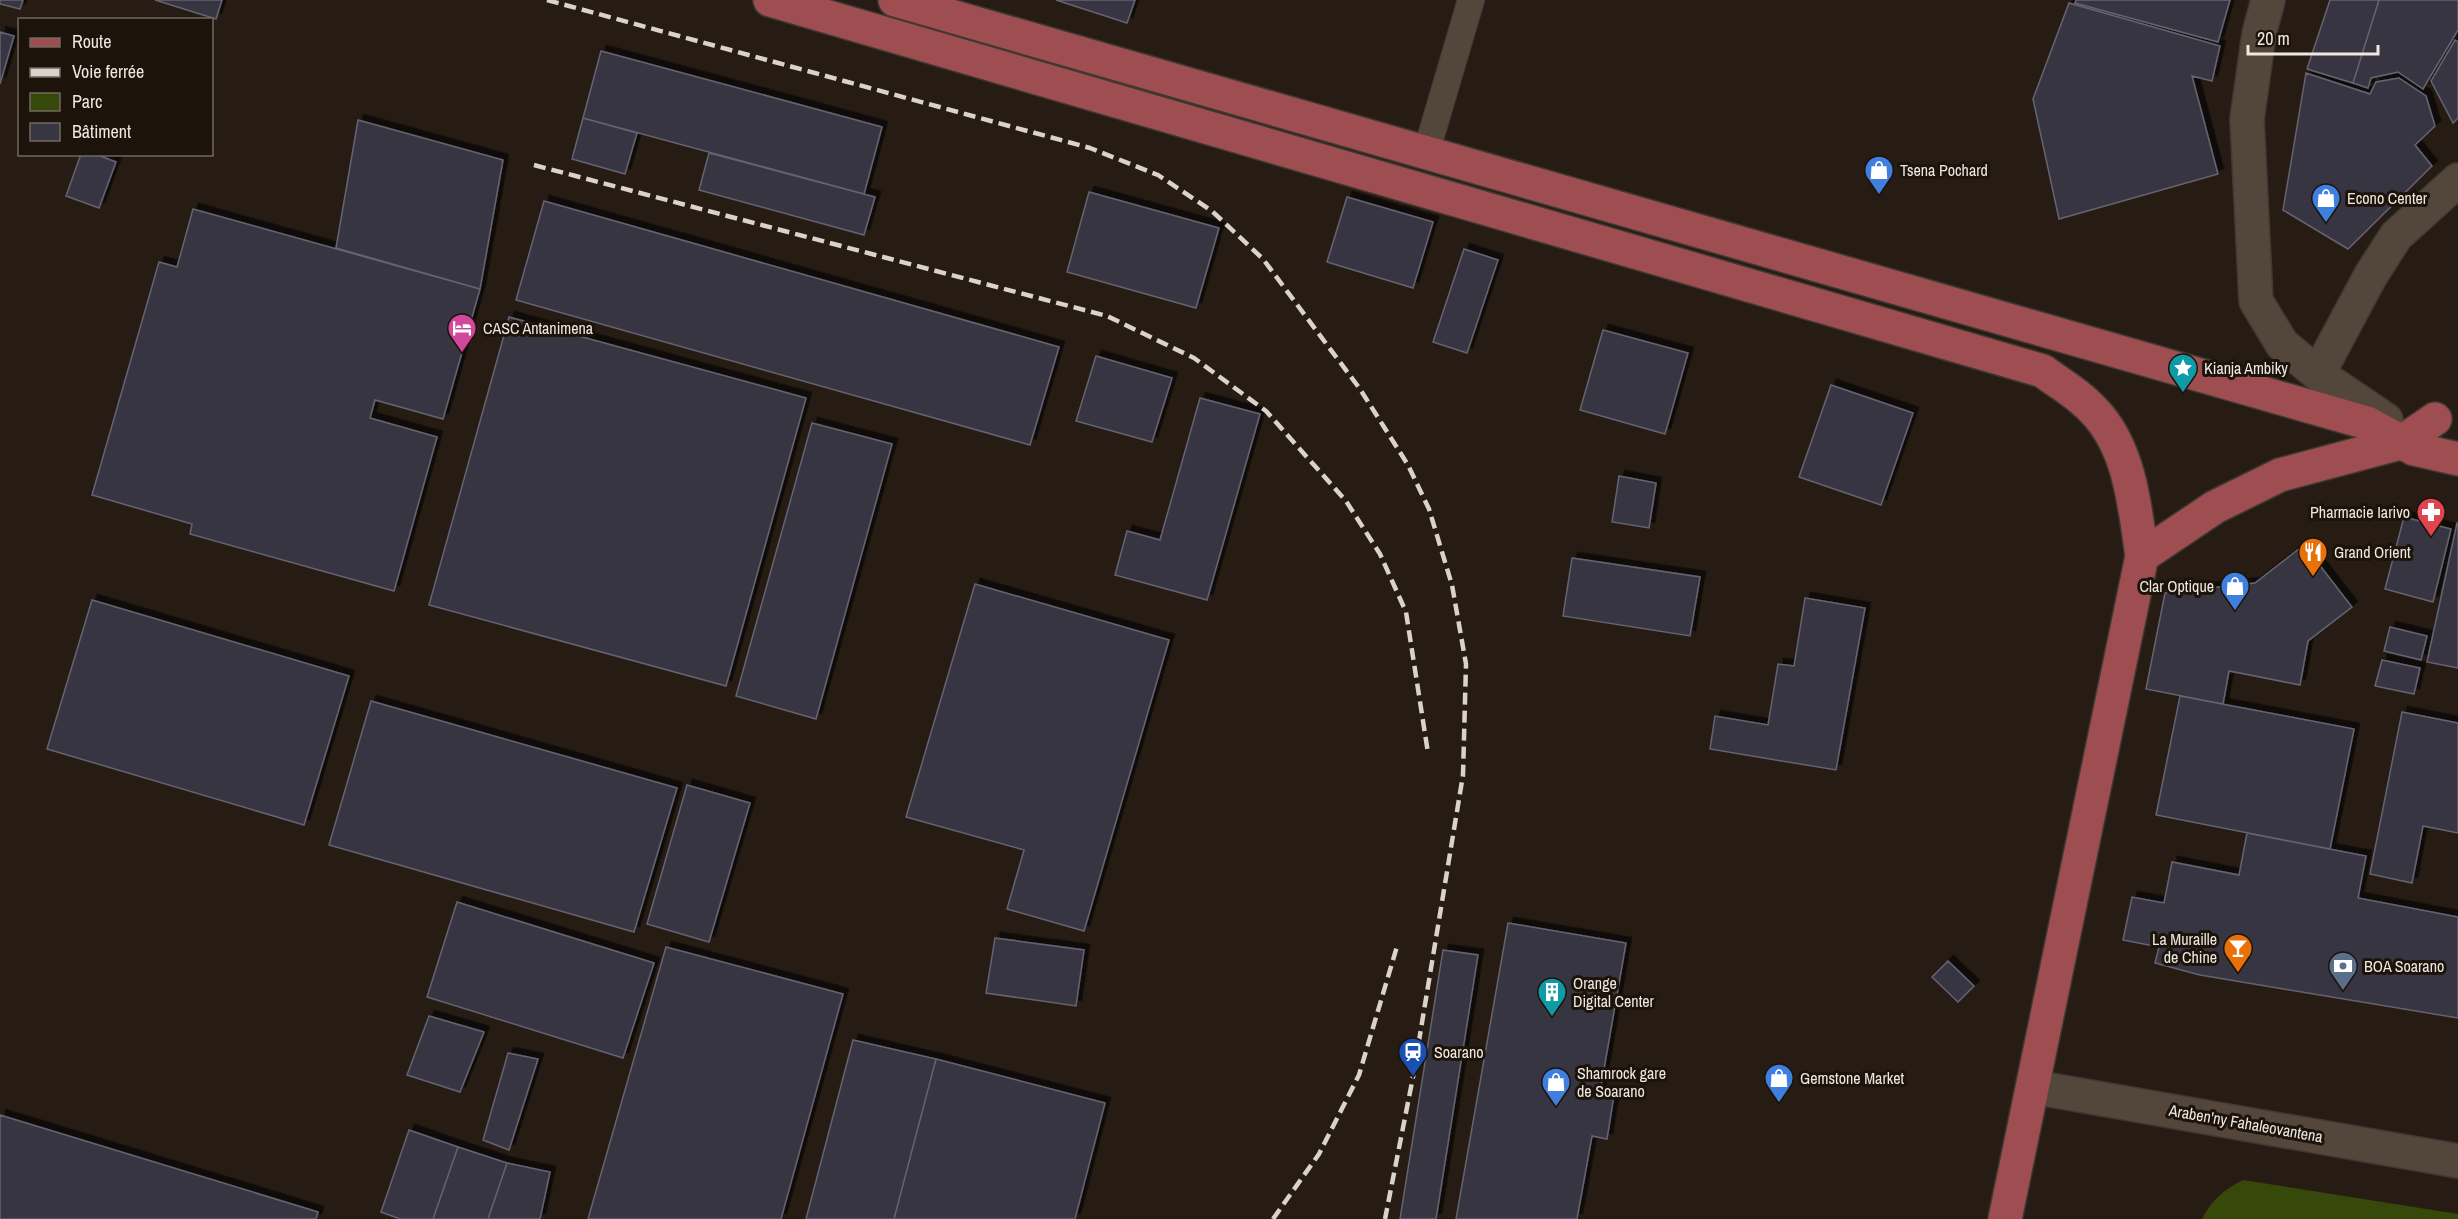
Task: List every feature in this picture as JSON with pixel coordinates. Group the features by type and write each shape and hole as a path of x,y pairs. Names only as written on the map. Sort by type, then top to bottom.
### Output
{"main road":[{"path":"770,0 2043,371 2088,404 2115,439 2129,475 2142,556 2005,1219"},
{"path":"895,0 2385,429 2414,449 2458,459"},
{"path":"2142,556 2215,507 2280,475 2385,429 2446,421"}],"street":[{"path":"2268,0 2259,34 2247,119 2256,301 2282,344 2385,429"},
{"path":"2318,374 2371,275 2396,236 2458,180"},
{"name":"Araben'ny Fahaleovantena","path":"2033,1087 2458,1161"}],"lane":[{"path":"1426,153 1471,0"}],"green space":[{"path":"2243,1180 2458,1214 2458,1219 2202,1219 2219,1196"}],"building":[{"path":"0,0 23,0 20,9 0,4"},
{"path":"155,0 222,0 216,19"},
{"path":"1056,0 1135,0 1127,23"},
{"path":"2076,0 2230,0 2218,42 2075,3"},
{"path":"2330,0 2379,0 2353,83 2307,69"},
{"path":"2379,0 2458,0 2458,30 2423,89 2398,72 2371,78 2368,88 2353,83"},
{"path":"2069,3 2220,46 2212,81 2192,76 2218,174 2059,219 2033,99"},
{"path":"0,32 14,36 0,84"},
{"path":"2455,40 2458,42 2458,118 2453,123 2431,81"},
{"path":"601,51 882,127 864,194 583,118"},
{"path":"2306,73 2370,94 2376,82 2399,78 2426,96 2435,126 2415,145 2432,166 2348,249 2283,210"},
{"path":"583,118 637,133 625,174 572,159"},
{"path":"358,120 503,160 480,289 336,248"},
{"path":"709,153 875,197 864,235 699,190"},
{"path":"80,156 100,156 116,162 99,208 66,196"},
{"path":"1089,192 1219,228 1196,308 1067,272"},
{"path":"1347,197 1433,222 1413,288 1327,262"},
{"path":"544,201 1059,347 1030,445 516,300"},
{"path":"193,209 480,289 443,419 375,400 370,418 437,437 394,591 190,534 192,524 92,495 159,262 177,267"},
{"path":"1464,249 1498,260 1467,353 1433,342"},
{"path":"509,317 806,398 726,686 429,605"},
{"path":"1603,330 1688,353 1665,434 1580,410"},
{"path":"1096,356 1172,378 1152,442 1076,421"},
{"path":"1831,385 1913,413 1881,505 1799,477"},
{"path":"1200,398 1260,414 1207,600 1115,575 1127,531 1160,540"},
{"path":"812,423 892,444 816,719 736,696"},
{"path":"1619,476 1656,483 1649,528 1612,522"},
{"path":"2404,517 2451,529 2433,602 2385,589"},
{"path":"2458,523 2458,668 2427,662"},
{"path":"2304,545 2352,607 2308,641 2300,685 2229,671 2223,704 2146,689 2165,593 2255,583"},
{"path":"1572,558 1700,577 1690,636 1563,616"},
{"path":"975,584 1169,640 1084,931 1007,909 1024,850 906,817"},
{"path":"1805,598 1865,608 1836,770 1710,749 1715,716 1768,725 1778,664 1794,666"},
{"path":"92,600 349,676 304,825 47,749"},
{"path":"2390,627 2427,636 2421,660 2384,651"},
{"path":"2382,660 2420,668 2414,694 2375,686"},
{"path":"2180,696 2354,729 2330,849 2156,815"},
{"path":"371,701 677,788 634,932 329,845"},
{"path":"2402,712 2458,723 2458,833 2423,826 2412,883 2370,874"},
{"path":"687,785 750,803 709,942 647,924"},
{"path":"2247,833 2366,856 2358,898 2458,917 2458,1018 2200,975 2155,963 2159,947 2123,940 2132,897 2164,903 2172,862 2239,875"},
{"path":"457,902 654,963 623,1058 427,997"},
{"name":"Orange Digital Center","path":"1508,923 1626,943 1600,1092 1614,1095 1607,1139 1592,1136 1577,1219 1456,1219"},
{"path":"995,938 1084,950 1076,1006 986,993"},
{"path":"666,947 843,994 781,1219 588,1219"},
{"path":"1443,950 1478,955 1436,1219 1400,1219"},
{"path":"1948,961 1974,986 1958,1002 1932,977"},
{"path":"429,1016 484,1032 460,1092 407,1075"},
{"path":"853,1040 936,1059 894,1219 806,1219"},
{"path":"508,1053 538,1059 509,1150 483,1140"},
{"path":"936,1059 1105,1103 1075,1219 894,1219"},
{"path":"0,1115 318,1212 316,1219 0,1219"},
{"path":"409,1130 458,1147 433,1219 400,1219 381,1212"},
{"path":"458,1147 507,1163 488,1219 433,1219"},
{"path":"507,1163 550,1172 540,1219 488,1219"}],"railway":[{"path":"547,0 1090,148 1158,175 1212,211 1263,259 1360,389 1408,465 1429,509 1452,585 1466,664 1463,775 1413,1077 1385,1219"},
{"path":"534,165 1107,316 1194,358 1266,411 1346,501 1380,554 1406,612 1428,753"},
{"path":"1273,1219 1319,1154 1359,1075 1398,943"}],"place":[{"name":"Tsena Pochard","path":"1879,196"},
{"name":"Econo Center","path":"2326,224"},
{"name":"CASC Antanimena","path":"462,354"},
{"name":"Kianja Ambiky","path":"2183,394"},
{"name":"Pharmacie Iarivo","path":"2431,538"},
{"name":"Grand Orient","path":"2313,578"},
{"name":"Clar Optique","path":"2235,612"},
{"name":"La Muraille de Chine","path":"2238,974"},
{"name":"BOA Soarano","path":"2343,992"},
{"name":"Orange Digital Center","path":"1552,1018"},
{"name":"Soarano","path":"1413,1078"},
{"name":"Gemstone Market","path":"1779,1104"},
{"name":"Shamrock gare de Soarano","path":"1556,1108"}]}
